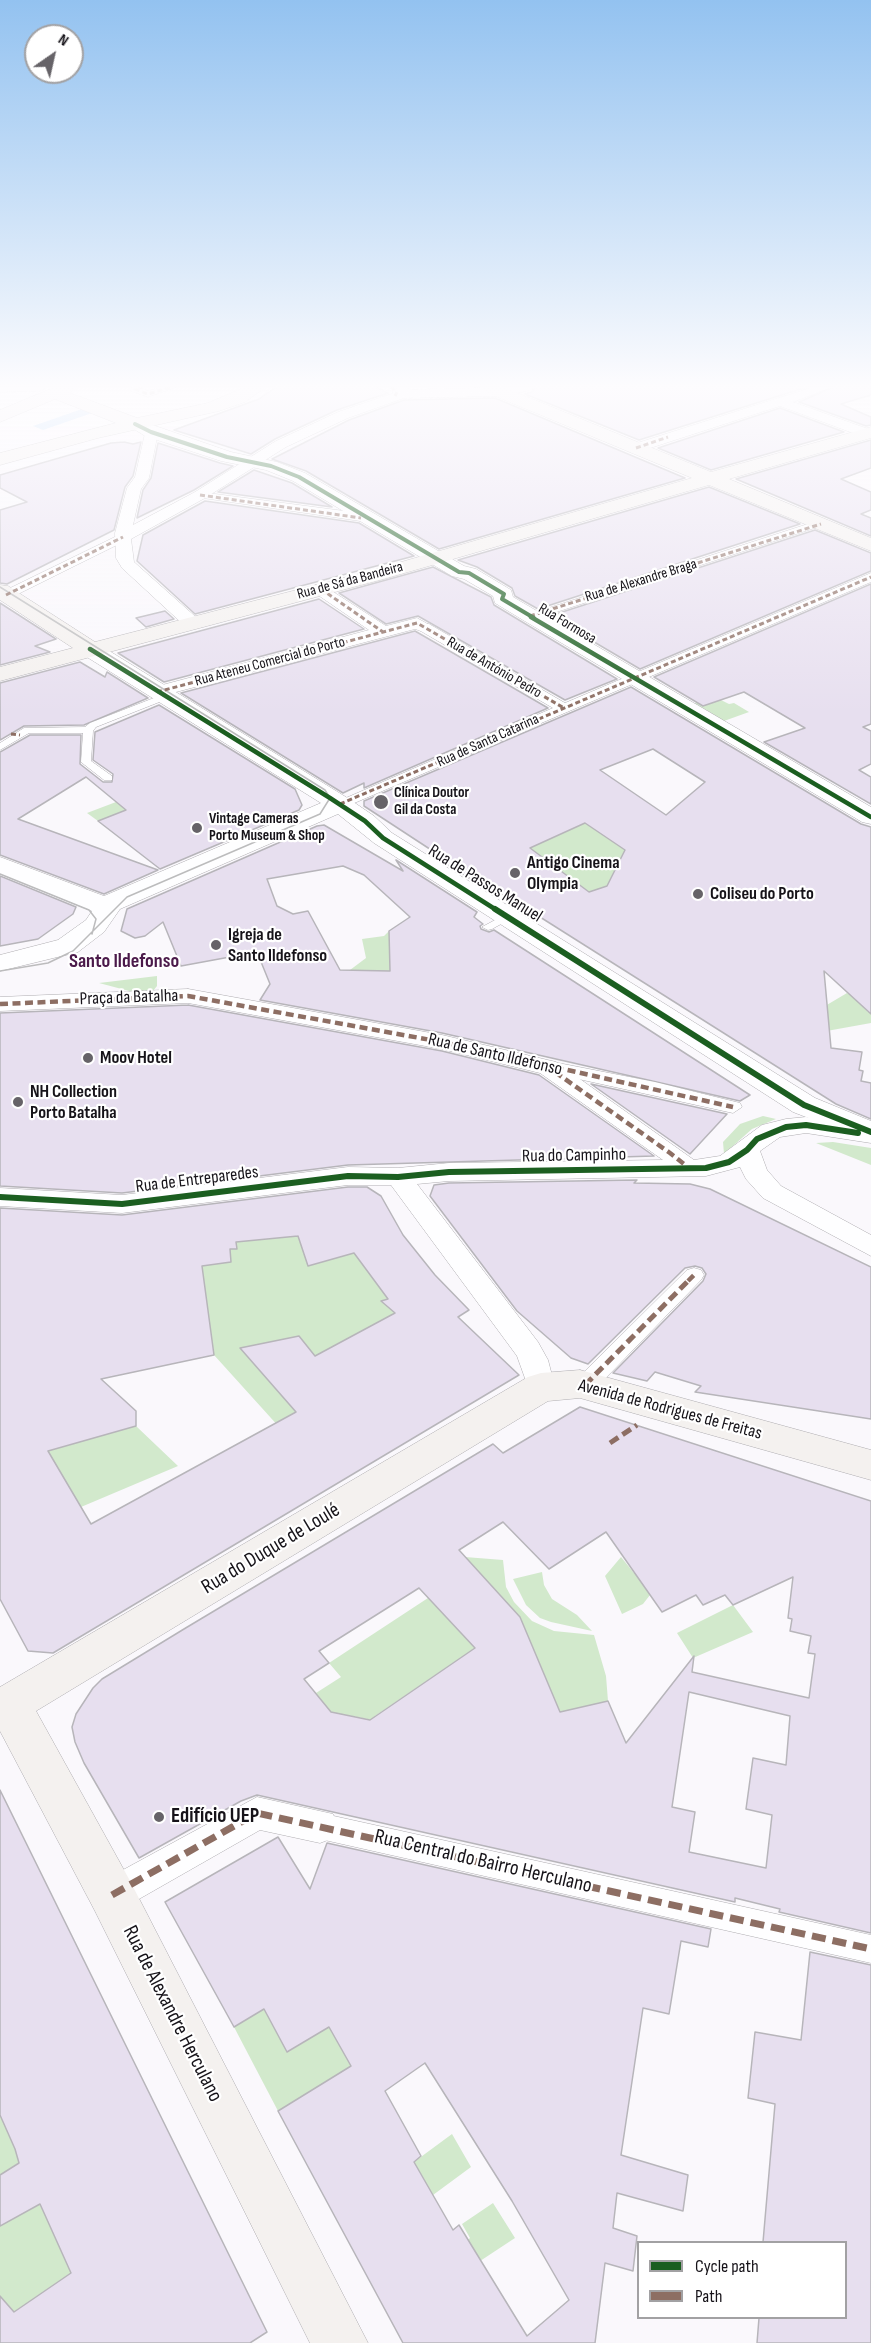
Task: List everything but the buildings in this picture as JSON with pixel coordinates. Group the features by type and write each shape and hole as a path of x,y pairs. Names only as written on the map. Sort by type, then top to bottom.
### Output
{"main road":[{"name":"Rua de Sá da Bandeira","path":"0,674 321,590 646,496"},
{"path":"754,496 871,545"},
{"path":"3,593 90,649"},
{"name":"Avenida de Rodrigues de Freitas","path":"541,1387 567,1384 585,1385 871,1465"},
{"name":"Rua do Duque de Loulé","path":"3,1701 541,1387"},
{"name":"Rua de Alexandre Herculano","path":"3,1701 112,1895 340,2343"}],"street":[{"path":"133,496 122,548 129,565 192,623"},
{"path":"3,593 123,537 198,496"},
{"path":"210,496 367,518"},
{"name":"Rua Formosa","path":"331,496 459,572 469,573 487,583 504,594 502,599 871,817"},
{"name":"Rua de Alexandre Braga","path":"530,616 821,524"},
{"name":"Rua de Santa Catarina","path":"107,907 340,804 871,577"},
{"path":"321,590 383,632"},
{"name":"Rua Ateneu Comercial do Porto","path":"161,694 417,623 424,627"},
{"name":"Rua de António Pedro","path":"424,627 564,708"},
{"name":"Rua de Passos Manuel","path":"90,649 340,804 498,922 804,1105 871,1134"},
{"path":"0,865 107,907 95,926 68,946 44,954 0,963"},
{"name":"Praça da Batalha","path":"0,1004 188,996 256,1008"},
{"name":"Rua de Santo Ildefonso","path":"256,1008 442,1042 734,1107"},
{"path":"548,1067 670,1153 684,1164 686,1169"},
{"name":"Rua do Campinho","path":"398,1178 449,1172 686,1169 720,1166 747,1150 764,1135 786,1127 806,1125 871,1134"},
{"path":"747,1150 755,1173 772,1192 871,1247"},
{"name":"Rua de Entreparedes","path":"0,1197 122,1204 348,1176 398,1178"},
{"path":"398,1178 528,1349 541,1387"},
{"path":"585,1385 694,1275"},
{"name":"Rua Central do Bairro Herculano","path":"112,1895 256,1814 320,1826 871,1949"}],"lane":[{"path":"108,778 86,762 88,730 93,725 161,694"},
{"path":"0,747 27,730 88,730"}],"green space":[{"path":"721,700 729,704 734,703 749,712 724,721 694,703"},
{"path":"528,784 627,851 617,867 615,884 589,892 530,848"},
{"path":"116,802 126,810 98,821 87,813"},
{"path":"389,931 391,976 379,989 378,971 350,970 366,958 362,939 384,936"},
{"path":"157,976 157,986 153,991 133,992 99,983"},
{"path":"847,993 863,1002 860,1004 868,1012 871,1010 871,1023 810,1034 788,1028"},
{"path":"763,1116 776,1119 752,1129 724,1154 723,1142 740,1124"},
{"path":"833,1142 871,1148 871,1165 816,1143"},
{"path":"298,1236 308,1266 354,1253 388,1299 382,1302 390,1309 395,1307 401,1310 315,1356 274,1341 240,1348 329,1409 280,1428 214,1355 204,1281 196,1266 231,1262 230,1249 237,1249 236,1242"},
{"path":"136,1426 178,1466 81,1507 48,1451"},
{"path":"739,1523 758,1543 650,1595 643,1604 622,1614 605,1576 621,1557 634,1573"},
{"path":"465,1557 503,1560 506,1587 514,1602 532,1621 554,1631 594,1635 606,1676 608,1701 560,1712 520,1617"},
{"path":"542,1572 544,1585 552,1599 577,1615 592,1631 540,1618 526,1605 513,1579"},
{"path":"428,1598 475,1648 375,1716 378,1721 331,1712 316,1693 341,1677 329,1663"},
{"path":"733,1605 753,1632 693,1658 677,1633"},
{"path":"363,2006 351,2066 278,2111 234,2027 264,2009 288,2052"},
{"path":"0,2115 21,2161 0,2175"},
{"path":"452,2134 471,2167 433,2195 414,2162"},
{"path":"39,2202 71,2273 14,2312 0,2296 0,2226"},
{"path":"493,2203 515,2238 471,2267 462,2245 470,2238 462,2224"}],"tram line":[{"path":"0,587 325,790 330,798 320,814 127,897 93,931"},
{"path":"0,874 89,910 96,919 93,931"},
{"path":"0,971 48,963 73,951 93,931"}],"marked path":[{"path":"209,496 361,518"},
{"path":"530,616 821,524"},
{"path":"6,595 123,537"},
{"path":"340,804 871,577"},
{"path":"321,589 383,632"},
{"path":"157,692 417,623 564,708"},
{"path":"11,734 20,735"},
{"path":"0,1004 188,996 442,1042 733,1107"},
{"path":"555,1072 670,1153 684,1164 686,1169"},
{"path":"585,1385 694,1275"},
{"path":"610,1443 637,1425"},
{"path":"112,1895 257,1813 871,1949"}],"cycle path":[{"path":"332,496 459,572 469,573 504,594 502,599 530,616 871,817"},
{"path":"90,649 330,798 365,821 383,838 804,1105 871,1132"},
{"path":"0,1197 122,1204 348,1176 398,1177 449,1172 706,1168 729,1162 747,1150 757,1139 771,1131 786,1127 806,1125 858,1133"}],"place":[{"name":"Clínica Doutor Gil da Costa","path":"381,802"},
{"name":"Vintage Cameras Porto Museum & Shop","path":"197,828"},
{"name":"Antigo Cinema Olympia","path":"515,873"},
{"name":"Coliseu do Porto","path":"698,894"},
{"name":"Igreja de Santo Ildefonso","path":"216,945"},
{"name":"Moov Hotel","path":"88,1058"},
{"name":"NH Collection Porto Batalha","path":"18,1102"},
{"name":"Edifício UEP","path":"159,1817"}],"district":[{"name":"Santo Ildefonso","path":"124,962"}]}
